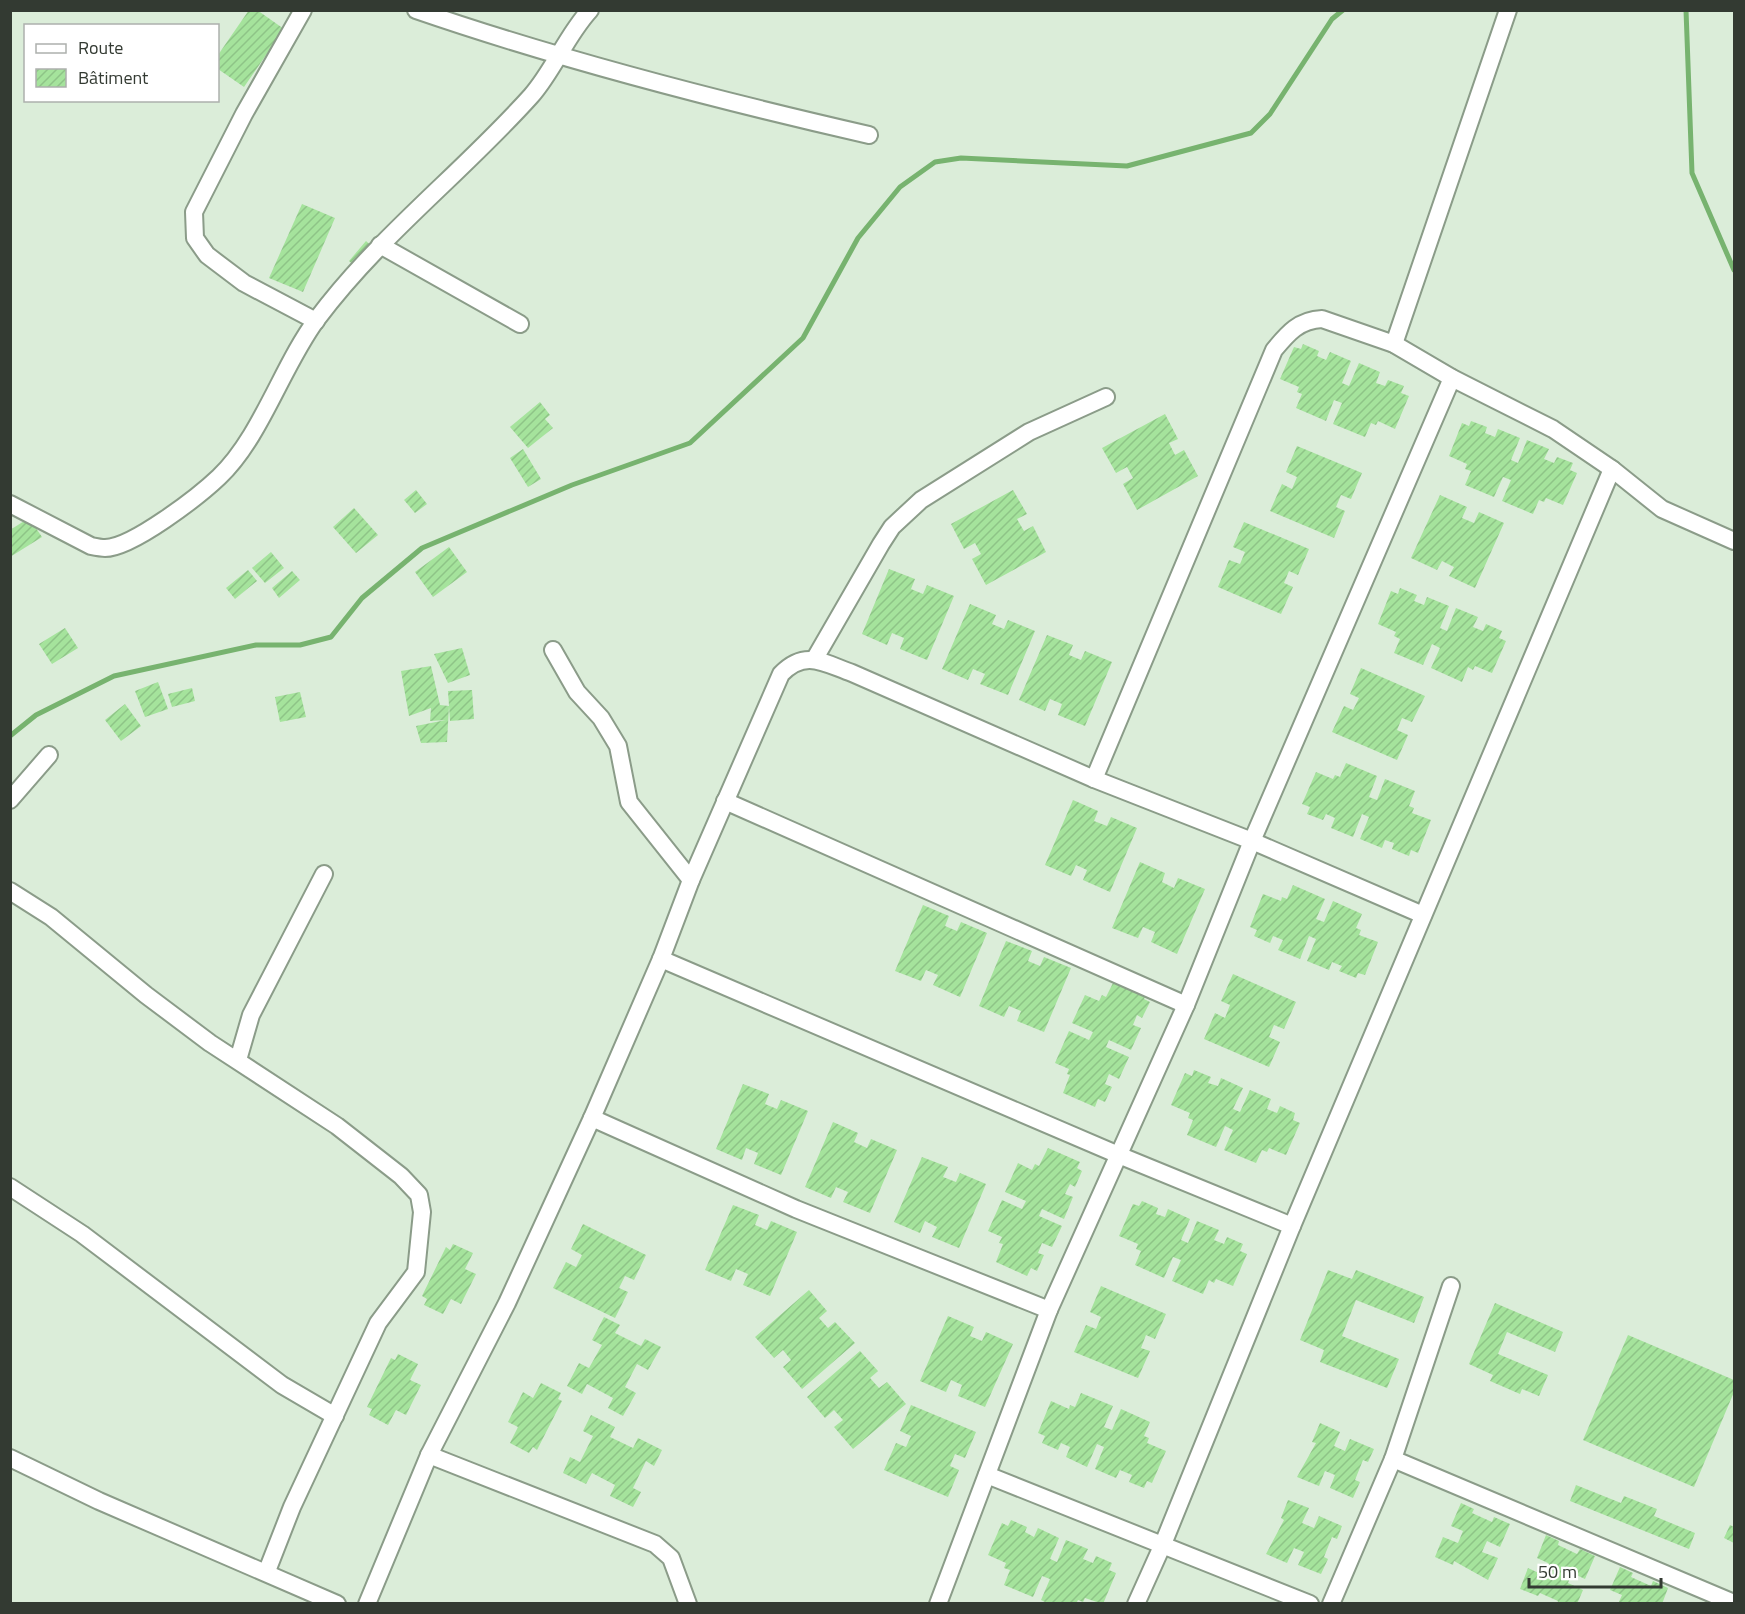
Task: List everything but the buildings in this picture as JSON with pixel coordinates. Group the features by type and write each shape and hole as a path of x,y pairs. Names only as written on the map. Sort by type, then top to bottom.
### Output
{"street":[{"path":"303,10 244,114 194,213 195,238 207,255 244,284 316,321"},
{"path":"416,10 559,56 773,113 868,135"},
{"path":"10,504 91,546 105,549 139,534 180,510 220,476 244,449 316,321 380,245 533,94 577,24 590,10"},
{"path":"1394,344 1508,10"},
{"path":"380,245 520,324"},
{"path":"1094,779 1274,350 1293,327 1310,320 1322,319 1394,344 1452,378 1553,429 1612,469 1662,508 1734,541"},
{"path":"938,1604 1049,1310 1186,1005 1252,841 1452,378"},
{"path":"814,660 892,527 921,500 1029,432 1106,397"},
{"path":"1136,1604 1163,1544 1292,1226 1612,469"},
{"path":"553,650 577,692 601,718 618,746 628,802 691,880"},
{"path":"367,1604 429,1455 507,1303 592,1118 661,959 691,880 782,674 801,659 814,660 852,673 1094,779 1252,841 1423,915"},
{"path":"10,800 49,755"},
{"path":"725,801 1186,1005"},
{"path":"238,1060 251,1015 324,874"},
{"path":"10,891 51,917 146,995 210,1043 337,1126 401,1176 419,1195 422,1212 416,1272 378,1323 292,1507 267,1571"},
{"path":"661,959 1120,1156 1292,1226"},
{"path":"592,1118 796,1209 1049,1310"},
{"path":"10,1187 82,1234 282,1384 334,1416"},
{"path":"1331,1604 1394,1459 1451,1286"},
{"path":"429,1455 655,1544 671,1558 688,1604"},
{"path":"10,1458 99,1501 267,1571 337,1604"},
{"path":"1394,1459 1734,1603"},
{"path":"987,1475 1310,1604"}],"waterway":[{"path":"10,736 36,715 114,676 256,645 300,645 331,637 362,598 422,548 572,485 690,443 803,338 858,238 900,187 935,162 961,158 1127,166 1251,133 1270,114 1332,19 1343,10"},
{"path":"1686,10 1692,173 1734,270"}]}
